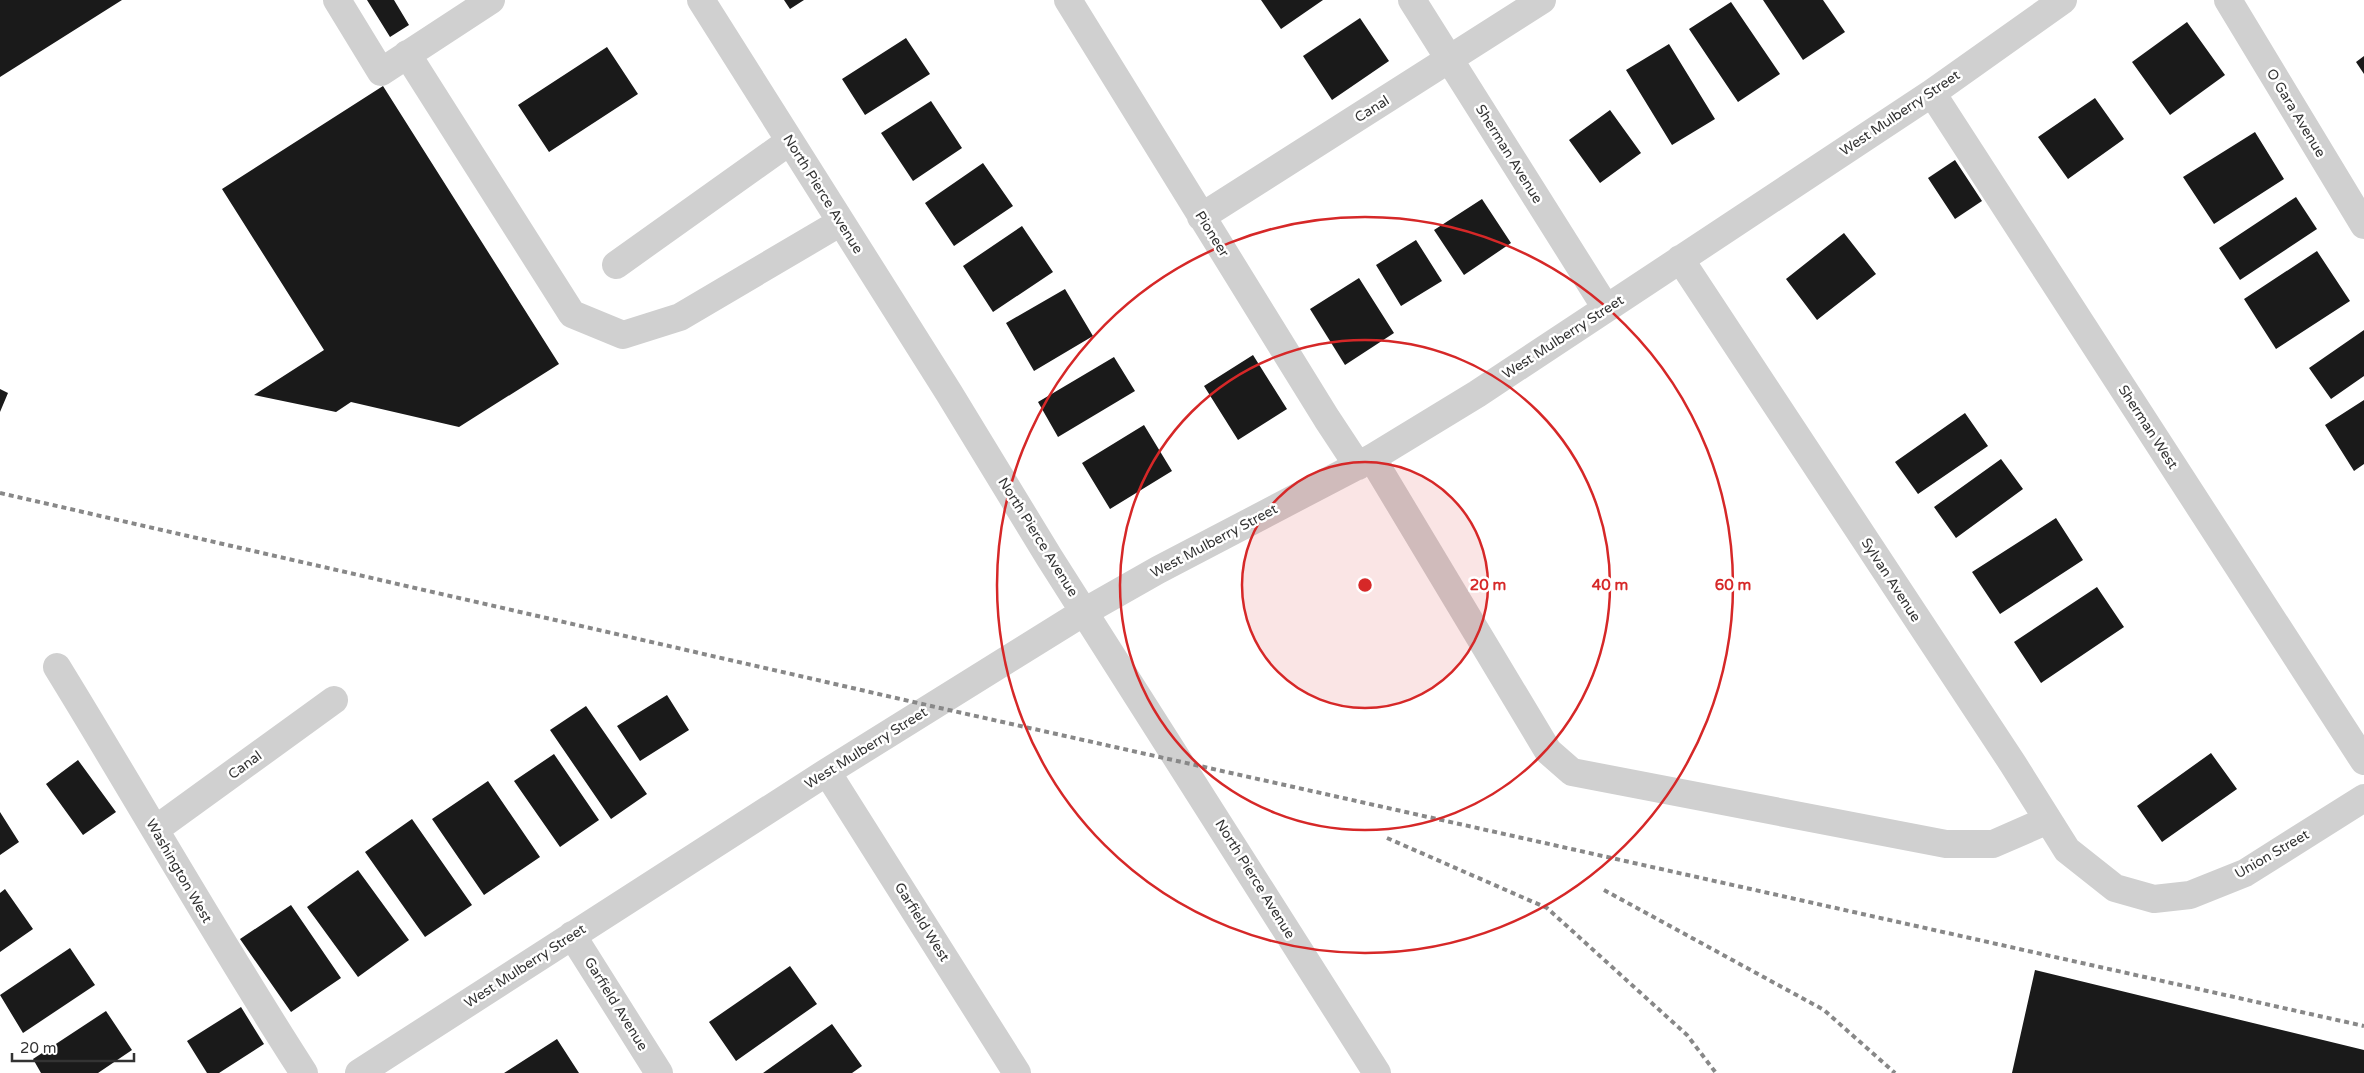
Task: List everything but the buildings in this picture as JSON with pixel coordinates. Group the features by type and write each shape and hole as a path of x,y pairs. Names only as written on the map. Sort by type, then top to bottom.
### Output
{"street":[{"path":"337,0 381,72 491,0"},
{"name":"North Pierce Avenue","path":"701,0 1084,612 1377,1073"},
{"name":"Pioneer","path":"1068,0 1201,216 1365,462 1548,751 1572,772 1946,844 1993,844 2048,820"},
{"name":"Sherman Avenue","path":"1412,0 1606,308"},
{"name":"Canal","path":"1201,216 1542,0"},
{"name":"O Gara Avenue","path":"2228,0 2364,225"},
{"name":"West Mulberry Street","path":"359,1073 827,772 1084,612 1158,570 1365,462 1477,394 1932,92 2058,1"},
{"path":"407,54 572,314 623,335 680,317 841,222"},
{"name":"Sherman West","path":"1932,92 2364,761"},
{"path":"616,265 790,141"},
{"name":"Sylvan Avenue","path":"1680,259 2013,764 2067,850 2115,888"},
{"name":"Washington West","path":"57,667 156,829 211,926 304,1073"},
{"name":"Canal","path":"156,829 334,700"},
{"name":"Garfield West","path":"827,772 1017,1073"},
{"name":"Union Street","path":"2115,888 2154,899 2190,895 2245,873 2364,798"},
{"name":"Garfield Avenue","path":"572,935 660,1073"}],"railway":[{"path":"0,493 931,706 2364,1026"},
{"path":"1387,838 1547,908 1687,1035 1716,1073"},
{"path":"1604,890 1824,1010 1895,1073"}]}
